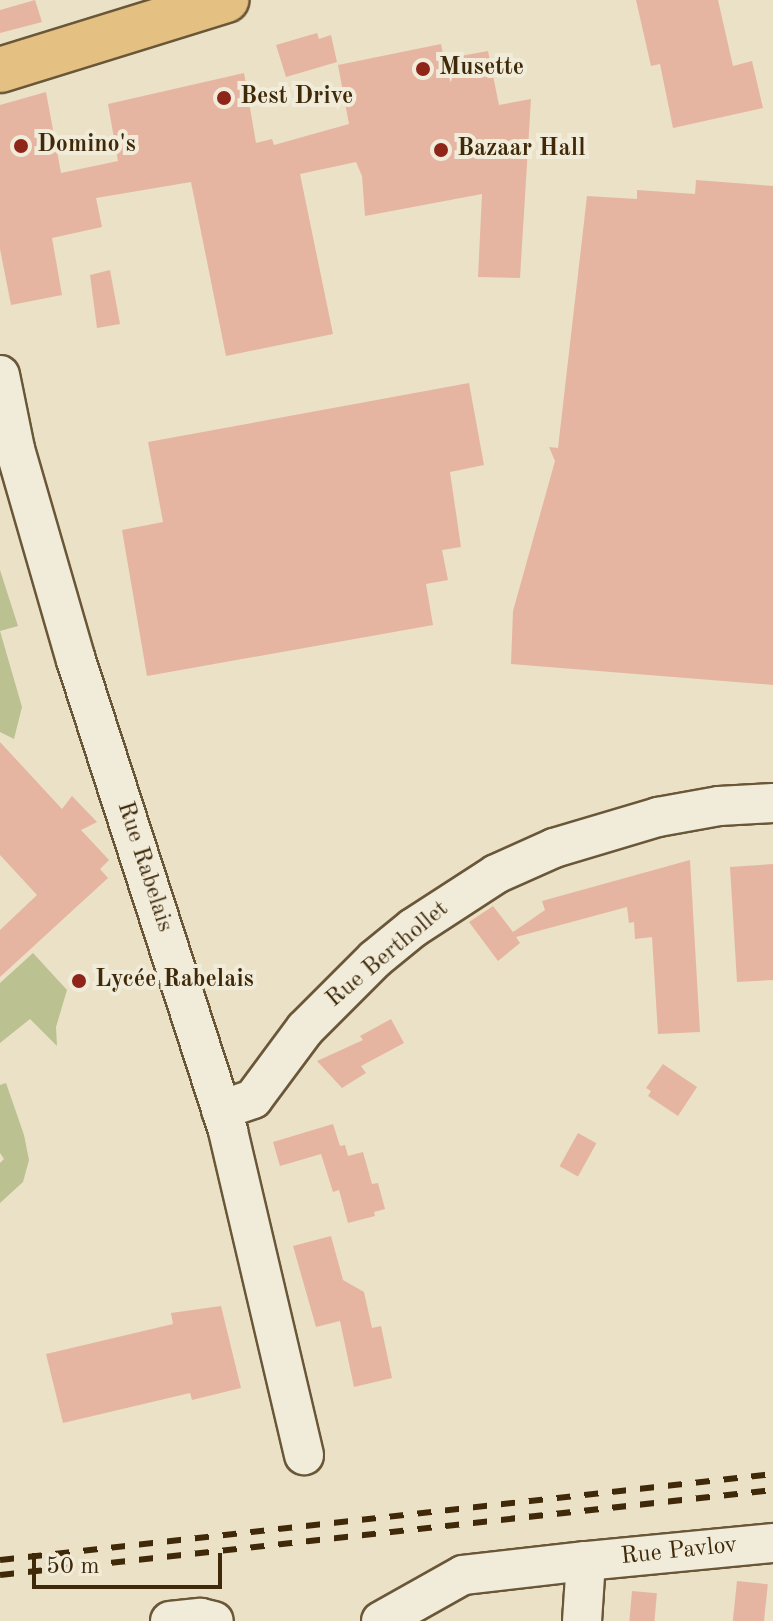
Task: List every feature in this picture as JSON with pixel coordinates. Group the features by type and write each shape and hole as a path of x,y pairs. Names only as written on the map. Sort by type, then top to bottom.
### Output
{"main road":[{"path":"0,70 226,0"}],"street":[{"name":"Rue Rabelais","path":"0,375 15,449 76,660 221,1110 304,1455"},
{"name":"Rue Berthollet","path":"221,1110 253,1099 305,1029 375,959 413,928 496,874 554,848 658,817 719,806 773,803"},
{"name":"Rue Pavlov","path":"381,1621 463,1575 492,1569 773,1543"},
{"path":"582,1621 586,1561"},
{"path":"170,1621 201,1618 214,1621"}],"green space":[{"path":"0,570 18,626 0,631"},
{"path":"0,631 22,707 14,739 0,732"},
{"path":"33,953 67,990 56,1027 57,1046 30,1019 0,1043 0,983"},
{"path":"6,1083 29,1160 23,1182 0,1203 0,1163 4,1159 0,1153 0,1085"}],"building":[{"path":"35,0 42,22 0,33 0,10"},
{"path":"636,0 718,0 733,66 752,61 763,108 673,128 660,64 651,66"},
{"path":"317,33 319,39 331,35 337,62 286,77 276,45"},
{"path":"441,44 444,59 488,51 499,105 531,99 520,278 478,277 482,194 365,216 362,176 356,162 300,174 333,334 226,356 191,182 96,198 102,227 52,238 62,295 11,305 0,249 0,105 46,92 61,173 118,161 108,104 244,73 256,143 272,139 274,145 349,124 338,65"},
{"path":"696,180 773,186 773,685 511,664 513,611 555,461 549,447 558,448 587,196 637,199 637,190 695,194"},
{"path":"110,270 120,324 97,328 90,275"},
{"path":"469,383 484,465 450,472 461,547 442,550 448,580 426,584 433,625 147,676 122,530 163,522 148,442"},
{"path":"0,742 62,809 72,796 97,822 81,830 109,860 100,869 108,878 0,977 0,930 37,895 0,855"},
{"path":"690,860 700,1032 658,1034 652,937 635,939 634,922 629,923 627,907 516,937 520,943 498,961 469,922 493,906 513,932 545,910 542,901"},
{"path":"773,864 773,980 737,982 730,867"},
{"path":"391,1019 404,1043 361,1066 366,1073 342,1088 317,1061 363,1040 360,1036"},
{"path":"663,1064 697,1087 678,1116 648,1096 651,1091 646,1088"},
{"path":"333,1124 340,1146 345,1145 348,1156 363,1152 372,1184 378,1183 385,1209 374,1212 375,1216 348,1223 339,1190 333,1192 321,1154 280,1166 273,1142"},
{"path":"578,1133 596,1143 578,1176 560,1166"},
{"path":"331,1236 343,1280 364,1292 372,1328 381,1326 392,1378 354,1387 340,1321 316,1327 293,1246"},
{"path":"221,1306 241,1388 192,1400 190,1393 63,1423 46,1354 173,1324 171,1313"},
{"path":"737,1581 768,1584 764,1621 733,1621"},
{"path":"632,1591 657,1593 654,1621 629,1621"}],"railway":[{"path":"0,1560 773,1474"},
{"path":"0,1575 773,1490"}],"place":[{"name":"Musette","path":"423,69"},
{"name":"Best Drive","path":"224,98"},
{"name":"Domino's","path":"21,146"},
{"name":"Bazaar Hall","path":"441,150"},
{"name":"Lycée Rabelais","path":"79,981"}]}
